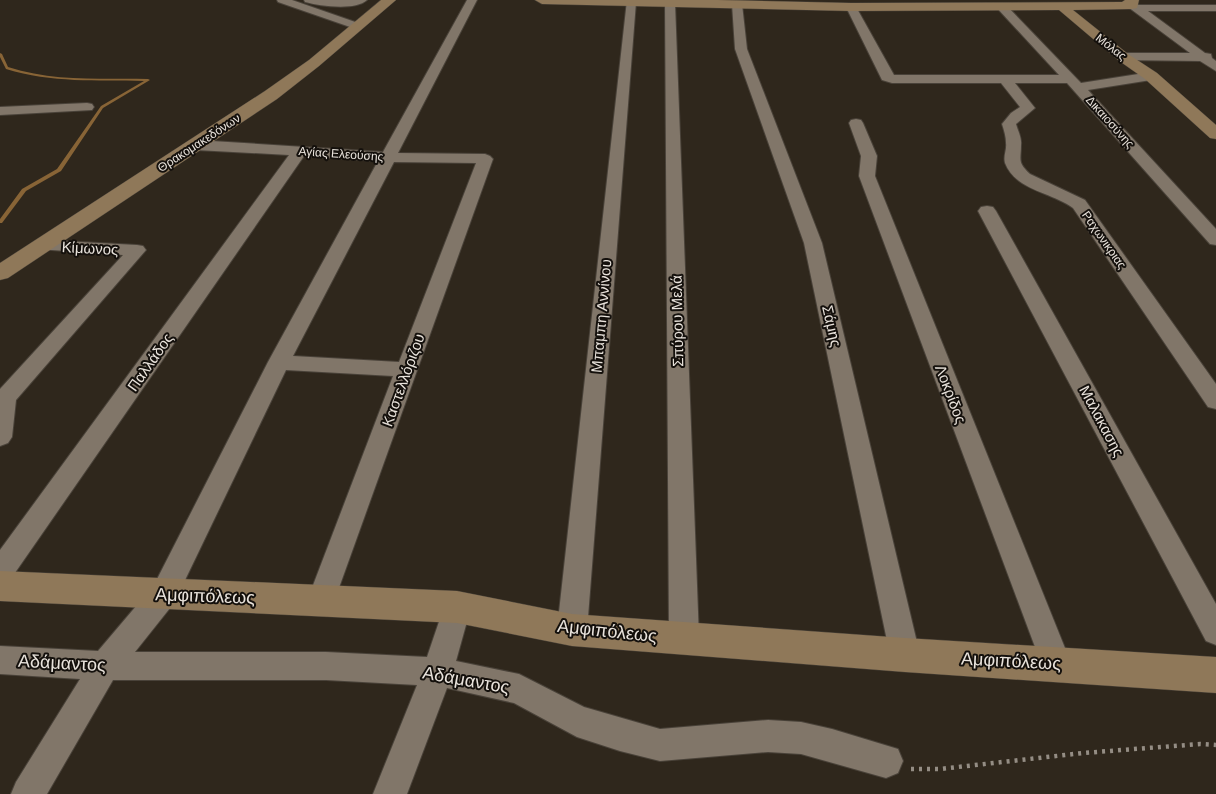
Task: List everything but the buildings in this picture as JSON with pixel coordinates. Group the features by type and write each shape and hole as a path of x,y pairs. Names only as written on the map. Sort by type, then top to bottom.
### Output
{"street":[{"path":"282,0 357,26"},
{"path":"309,0 319,3 331,3 362,0"},
{"name":"Θρακομακεδόνων","path":"0,273 290,82 389,0"},
{"path":"28,794 105,666 164,594 279,362 472,0"},
{"path":"542,0 851,7 1134,4 1216,8"},
{"name":"Μπαμπη Αννίνου","path":"572,630 631,2"},
{"name":"Σπύρου Μελά","path":"670,3 684,638"},
{"name":"Σάμης","path":"737,4 741,49 813,243 905,655"},
{"path":"1134,4 1216,67"},
{"name":"Δικαιοσύνης","path":"1001,6 1074,83 1216,240"},
{"name":"Μόλας","path":"1063,6 1066,11 1123,57 1151,76 1216,134"},
{"path":"851,7 888,78 895,80 1006,79 1074,83 1151,76"},
{"path":"1123,57 1216,57"},
{"name":"Ραχωνικριας","path":"1006,79 1028,108 1016,116 1009,124 1014,142 1012,158 1015,168 1029,180 1067,195 1079,204 1216,401"},
{"path":"0,111 87,107"},
{"name":"Λοκρίδος","path":"856,123 869,156 867,176 1056,663"},
{"name":"Αγίας Ελεούσης","path":"196,145 389,157 485,159"},
{"name":"Παλλάδος","path":"0,572 300,151"},
{"name":"Καστελλόριζου","path":"321,601 485,159"},
{"name":"Μαλακασης","path":"987,211 1216,632"},
{"name":"Κίμωνος","path":"1,424 5,398 137,250 43,245"},
{"path":"279,362 406,370"},
{"name":"Αμφιπόλεως","path":"0,586 457,607 572,630 905,655 1216,674"},
{"path":"390,794 438,672 457,607"},
{"name":"Αδάμαντος","path":"0,660 105,666 326,666 438,672 520,689 577,721 620,735 660,745 768,736 802,738 886,761"}],"path":[{"path":"886,761 913,770 940,769 1083,753 1200,744 1216,745"}],"waterway":[{"path":"0,54 7,68 40,76 76,79 148,80 102,107 59,170 24,190 0,222"}]}
